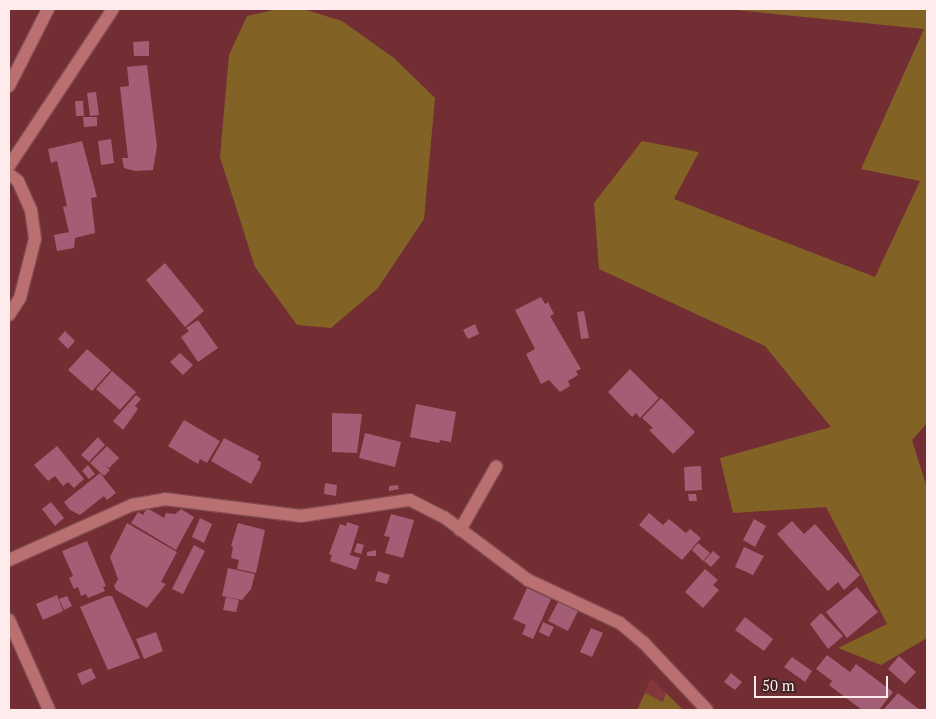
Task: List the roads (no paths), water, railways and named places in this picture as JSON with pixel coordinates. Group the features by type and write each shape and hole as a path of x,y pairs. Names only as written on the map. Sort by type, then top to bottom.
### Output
{"street":[{"path":"9,86 48,9"},
{"path":"9,166 113,9"},
{"path":"9,174 18,181 31,210 34,239 20,298 9,315"},
{"path":"460,530 496,467"},
{"path":"9,560 132,505 165,499 301,516 410,500 460,530 528,580 620,623 644,642 708,710"},
{"path":"9,620 49,710"}]}
